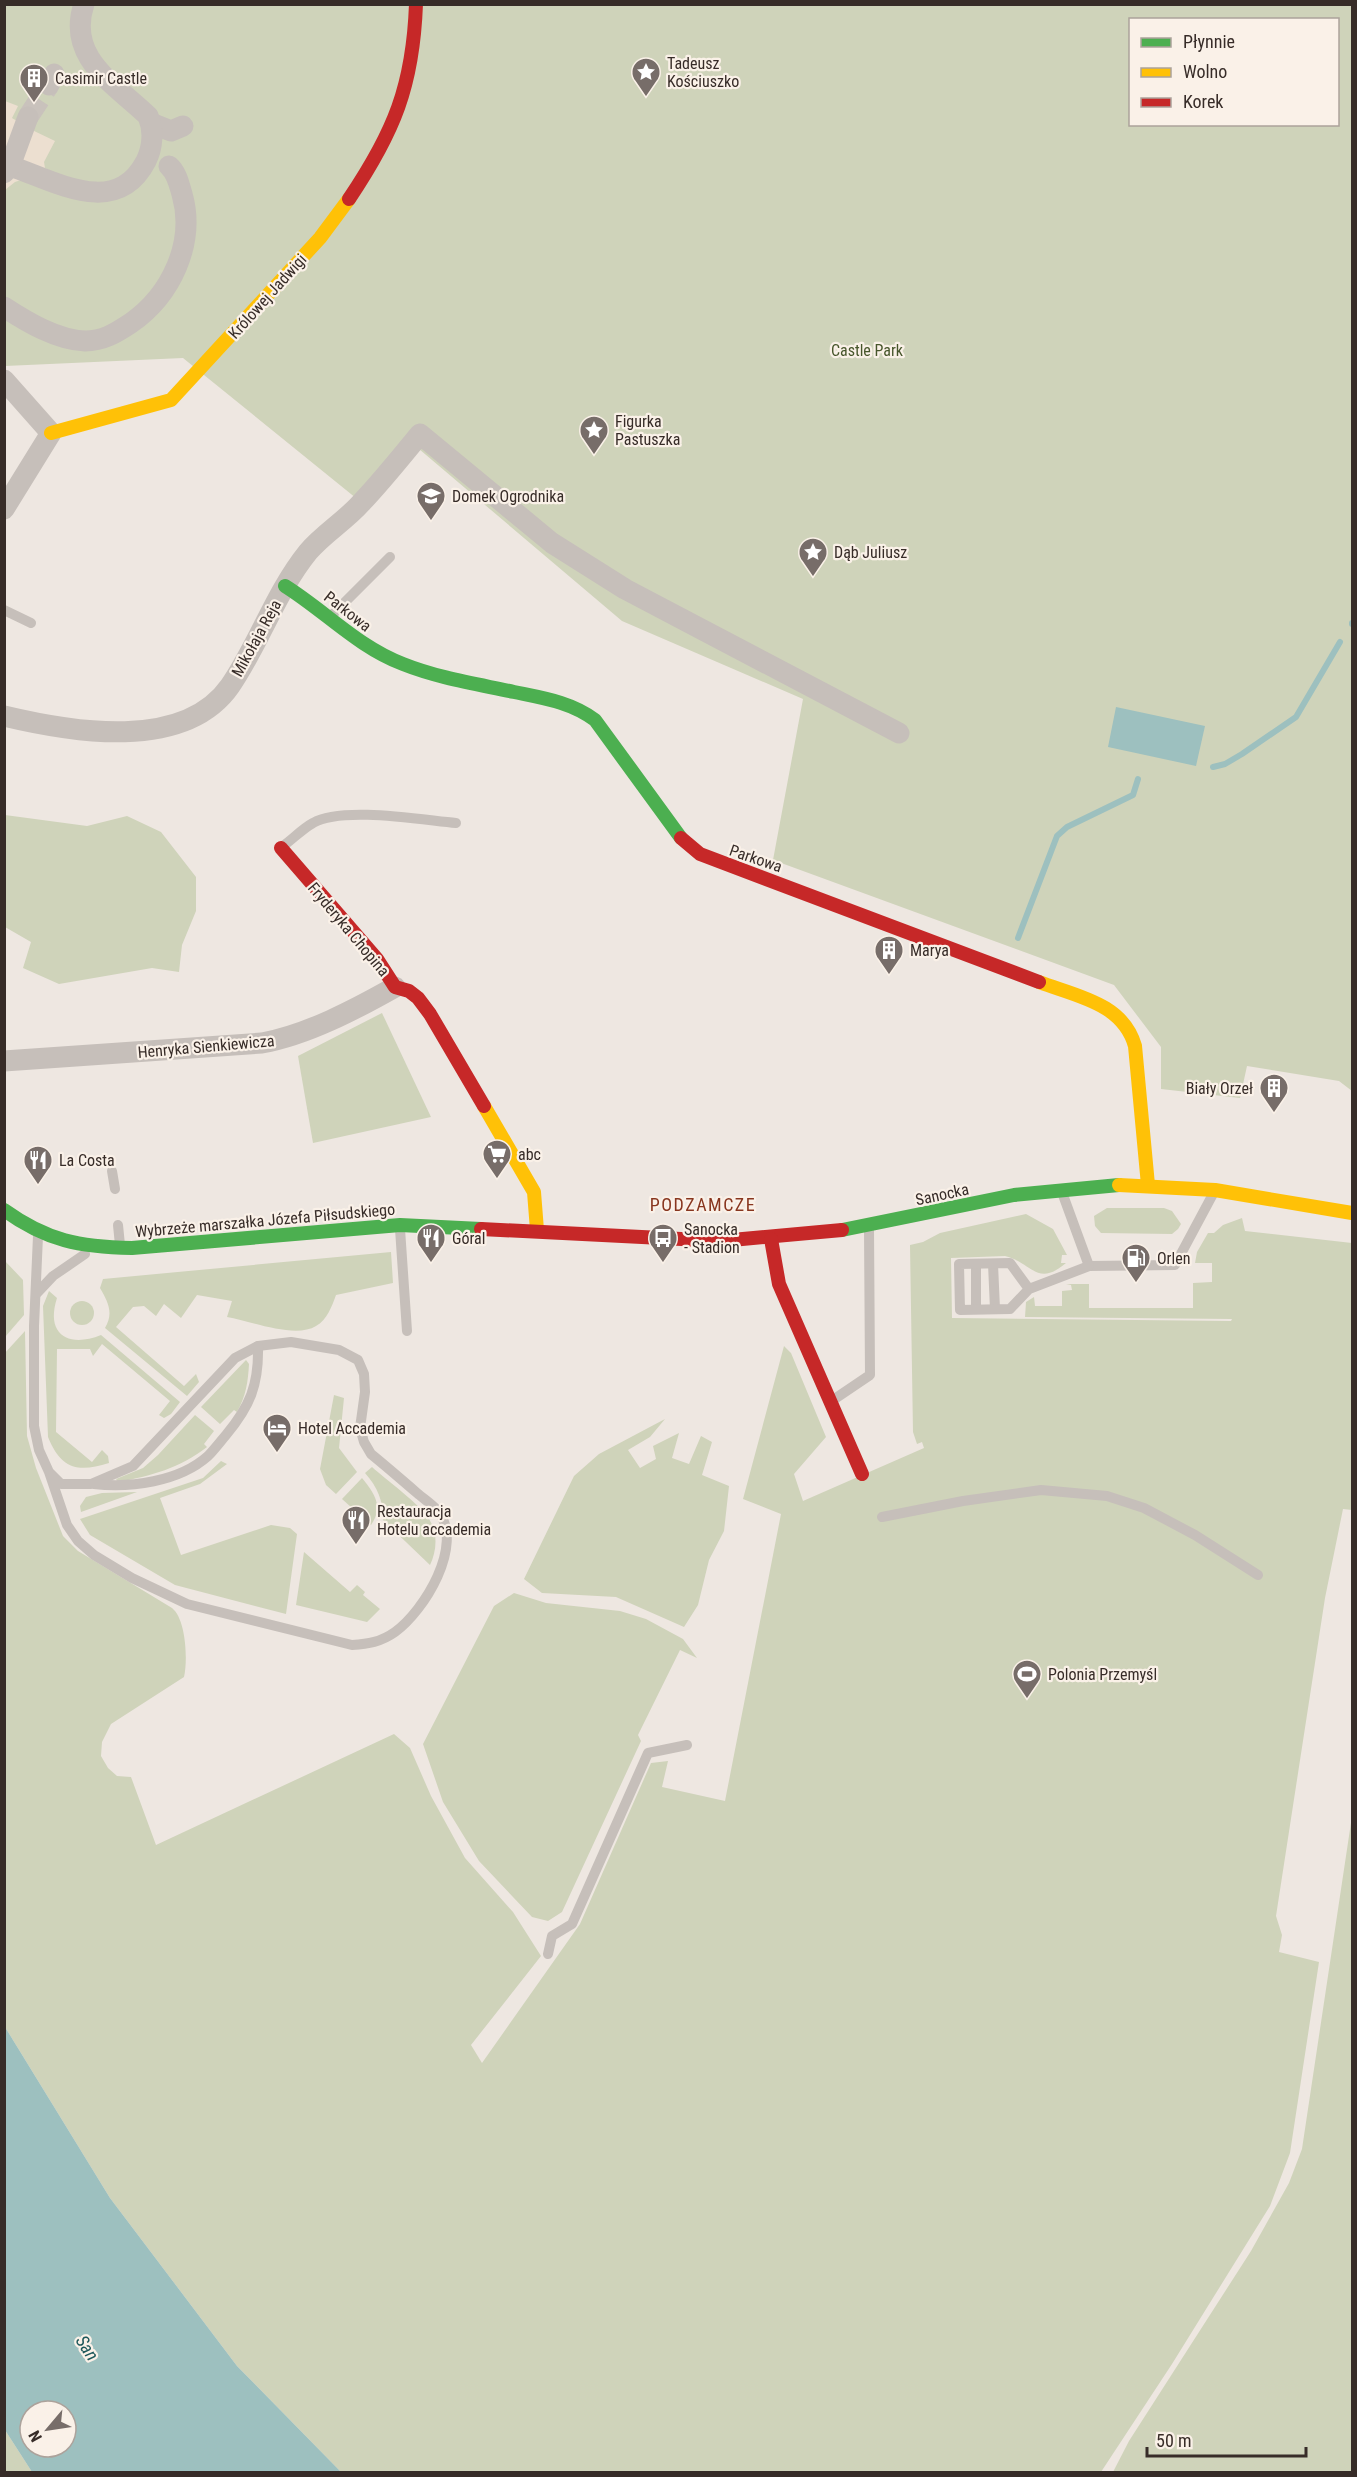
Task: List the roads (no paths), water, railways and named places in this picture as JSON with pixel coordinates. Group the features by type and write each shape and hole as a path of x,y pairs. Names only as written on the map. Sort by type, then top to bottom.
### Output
{"street":[{"path":"4,307 61,336 87,341 108,337 138,317 170,283 181,253 186,218 184,200 164,160 148,116 93,65 79,36 79,23 84,4"},
{"name":"Królowej Jadwigi","path":"51,433 171,400 320,238 337,218 360,181 399,108 412,56 416,4"},
{"path":"28,117 11,141 7,170 83,191 110,192 132,180 142,168 164,160"},
{"path":"151,123 171,131 183,126"},
{"path":"4,380 51,433 4,509"},
{"name":"Mikołaja Reja","path":"4,716 58,727 127,733 183,720 208,707 230,686 285,586 308,551 360,504 420,434 552,543 625,589 899,733"},
{"name":"Parkowa","path":"285,586 302,596 360,642 390,659 579,708 595,720 683,841 700,855 1110,1009 1128,1025 1135,1046 1148,1185"},
{"name":"Fryderyka Chopina","path":"281,848 377,959 395,987 418,998 430,1014 534,1192 537,1230"},
{"name":"Henryka Sienkiewicza","path":"4,1060 253,1044 287,1039 395,987"},
{"name":"Sanocka","path":"537,1230 721,1241 771,1239 831,1233 1014,1195 1111,1185 1215,1190 1353,1214"},
{"name":"Wybrzeże marszałka Józefa Piłsudskiego","path":"4,1210 38,1234 95,1248 120,1248 400,1225 537,1230"},
{"path":"771,1239 780,1284 862,1474"}],"lane":[{"path":"330,618 390,557"},
{"path":"4,610 31,623"},
{"name":"Fryderyka Chopina","path":"281,848 313,823 330,816 384,817 456,823"},
{"path":"112,1171 115,1189"},
{"path":"1060,1189 1089,1266"},
{"path":"1029,1289 1010,1263 959,1264 960,1310 1010,1309 1029,1289 1089,1266 1175,1265 1215,1190"},
{"path":"118,1225 120,1248"},
{"path":"400,1225 407,1331"},
{"path":"830,1402 870,1376 869,1225"},
{"path":"38,1234 34,1426 39,1450 63,1515 78,1541 94,1554 132,1578 187,1604 352,1645 375,1643 395,1632 410,1618 432,1588 443,1562 447,1543 439,1512 371,1454 364,1442 360,1428 365,1392 364,1374 358,1360 339,1350 291,1342 258,1346 235,1358 176,1424 133,1466 90,1484"},
{"path":"36,1299 42,1285 95,1248"},
{"path":"976,1264 976,1309"},
{"path":"993,1264 995,1309"},
{"path":"49,1472 61,1484 120,1486 144,1484 189,1469 207,1456 245,1412 255,1383 258,1346"},
{"path":"882,1517 963,1501 1041,1490 1107,1496 1144,1508 1185,1530 1258,1575"},
{"path":"548,1954 552,1936 572,1923 648,1753 687,1745"}],"water":[{"path":"1116,707 1205,726 1196,766 1108,747"},
{"name":"San","path":"5,2027 110,2198 237,2366 341,2472 32,2472 24,2459 78,2459 78,2399 18,2399 18,2450 5,2430"}],"waterway":[{"path":"1213,767 1225,764 1242,754 1296,717 1340,642"},
{"path":"1018,938 1057,836 1067,827 1133,795 1138,779"}],"tunnel":[{"path":"28,117 49,85"}],"place":[{"name":"Tadeusz Kościuszko","path":"646,98"},
{"name":"Casimir Castle","path":"34,104"},
{"name":"Figurka Pastuszka","path":"594,456"},
{"name":"Domek Ogrodnika","path":"431,522"},
{"name":"Dąb Juliusz","path":"813,578"},
{"name":"Marya","path":"889,976"},
{"name":"Biały Orzeł","path":"1274,1114"},
{"name":"abc","path":"497,1180"},
{"name":"La Costa","path":"38,1186"},
{"name":"Góral","path":"431,1264"},
{"name":"Sanocka - Stadion","path":"663,1264"},
{"name":"Orlen","path":"1136,1284"},
{"name":"Hotel Accademia","path":"277,1454"},
{"name":"Restauracja Hotelu accademia","path":"356,1546"},
{"name":"Polonia Przemyśl","path":"1027,1700"}],"district":[{"name":"PODZAMCZE","path":"703,1205"}],"park label":[{"name":"Castle Park","path":"867,350"}]}
